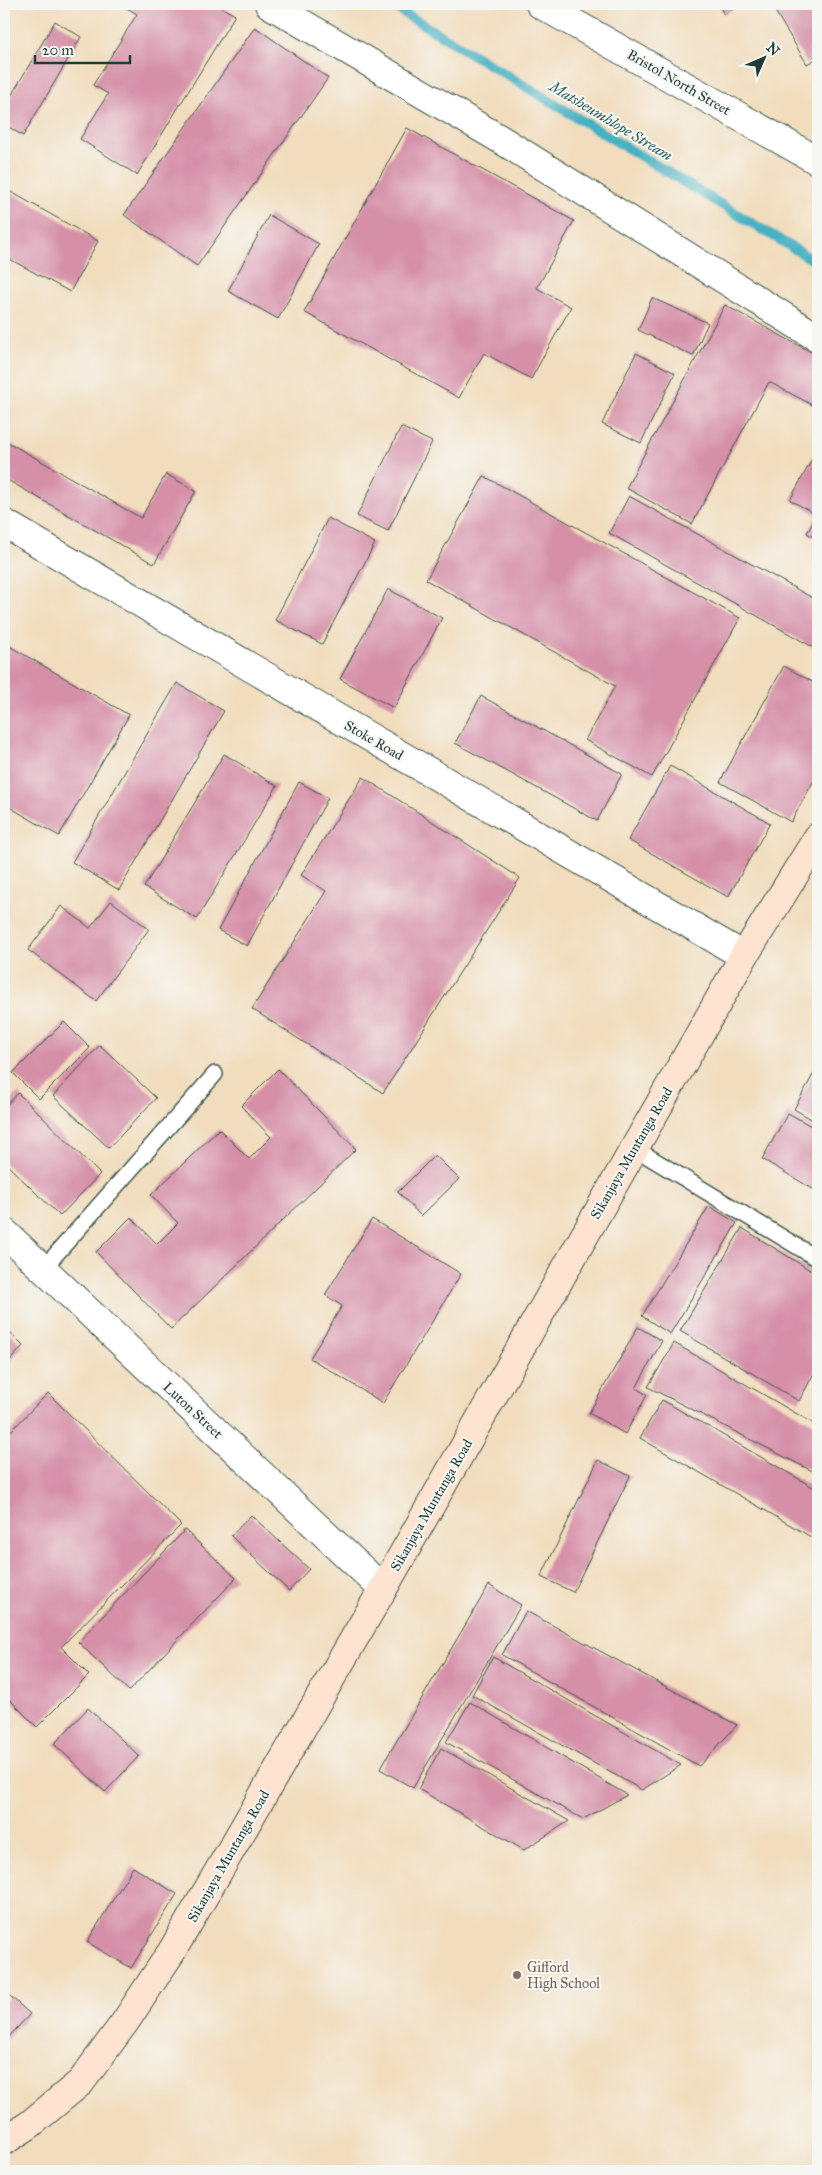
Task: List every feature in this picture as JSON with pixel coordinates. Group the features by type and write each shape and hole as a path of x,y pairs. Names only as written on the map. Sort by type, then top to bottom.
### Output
{"street":[{"path":"270,4 500,138 818,338"},
{"name":"Bristol North Street","path":"540,4 818,161"},
{"name":"Stoke Road","path":"4,523 744,956"},
{"name":"Sikanjaya Muntanga Road","path":"4,2141 29,2125 81,2082 125,2022 172,1950 383,1589 744,956 818,837"},
{"name":"Luton Street","path":"4,1232 383,1589"}],"lane":[{"path":"43,1269 215,1074"},
{"path":"634,1148 818,1258"}],"building":[{"path":"4,4 9,4 4,14"},
{"path":"120,4 216,4 235,15 137,175 80,139 108,94 93,85 137,14"},
{"path":"718,4 743,4 724,14"},
{"path":"779,4 818,4 818,58 807,64 773,8"},
{"path":"55,21 81,37 23,136 4,124 4,108"},
{"path":"255,27 328,78 197,266 124,215"},
{"path":"407,128 574,221 537,288 571,307 531,379 484,353 459,398 304,312"},
{"path":"4,188 98,241 70,292 4,256"},
{"path":"269,215 319,244 278,319 228,291"},
{"path":"652,298 708,323 693,356 638,330"},
{"path":"725,305 818,356 818,408 769,382 692,524 626,488"},
{"path":"636,353 675,373 641,443 602,424"},
{"path":"401,427 432,442 388,531 357,516"},
{"path":"4,440 141,518 166,474 196,491 154,564 4,478"},
{"path":"818,448 818,540 807,533 817,515 790,500"},
{"path":"484,476 740,618 652,777 585,740 615,686 426,580"},
{"path":"629,496 818,601 818,650 609,533"},
{"path":"328,518 375,543 322,644 275,620"},
{"path":"388,589 442,618 394,708 340,679"},
{"path":"4,643 129,715 59,836 4,804"},
{"path":"784,666 818,685 818,773 791,822 720,782"},
{"path":"177,683 224,711 119,890 72,862"},
{"path":"481,696 622,774 597,821 455,743"},
{"path":"224,754 277,786 197,919 144,887"},
{"path":"670,766 770,823 728,897 628,840"},
{"path":"363,777 520,878 383,1093 252,1009 326,891 301,875"},
{"path":"299,782 328,798 247,946 218,930"},
{"path":"111,901 149,929 96,1001 28,950 61,906 90,928"},
{"path":"64,1022 90,1048 39,1099 13,1073"},
{"path":"100,1045 156,1098 109,1148 53,1096"},
{"path":"818,1066 818,1123 794,1109"},
{"path":"278,1069 356,1149 171,1329 96,1252 131,1217 157,1244 178,1223 151,1195 219,1129 249,1159 271,1137 241,1106"},
{"path":"18,1093 100,1174 60,1216 4,1162 4,1108"},
{"path":"788,1113 818,1130 818,1192 762,1159"},
{"path":"435,1155 459,1179 421,1216 398,1192"},
{"path":"709,1206 737,1223 670,1334 642,1316"},
{"path":"372,1219 461,1274 383,1403 310,1358 342,1306 325,1295"},
{"path":"742,1228 818,1275 818,1366 799,1401 680,1331"},
{"path":"4,1327 23,1346 4,1367"},
{"path":"638,1327 662,1341 636,1388 647,1395 625,1434 589,1413"},
{"path":"674,1343 818,1426 818,1474 648,1387"},
{"path":"48,1393 181,1525 61,1647 89,1675 37,1727 4,1694 4,1438"},
{"path":"662,1400 818,1490 818,1541 640,1438"},
{"path":"598,1460 630,1476 573,1592 541,1577"},
{"path":"251,1515 309,1569 289,1591 231,1536"},
{"path":"185,1530 236,1578 129,1691 78,1642"},
{"path":"489,1585 521,1605 413,1788 380,1769"},
{"path":"526,1611 737,1725 699,1766 502,1655"},
{"path":"493,1657 681,1765 642,1790 472,1695"},
{"path":"470,1702 627,1795 583,1819 446,1742"},
{"path":"88,1708 139,1756 105,1792 54,1744"},
{"path":"441,1748 569,1821 524,1850 418,1789"},
{"path":"133,1867 177,1894 131,1968 87,1942"},
{"path":"10,1996 30,2014 4,2042 4,2002"}],"waterway":[{"name":"Matsheumhlope Stream","path":"389,4 818,263"}],"place":[{"name":"Gifford High School","path":"517,1975"}]}
